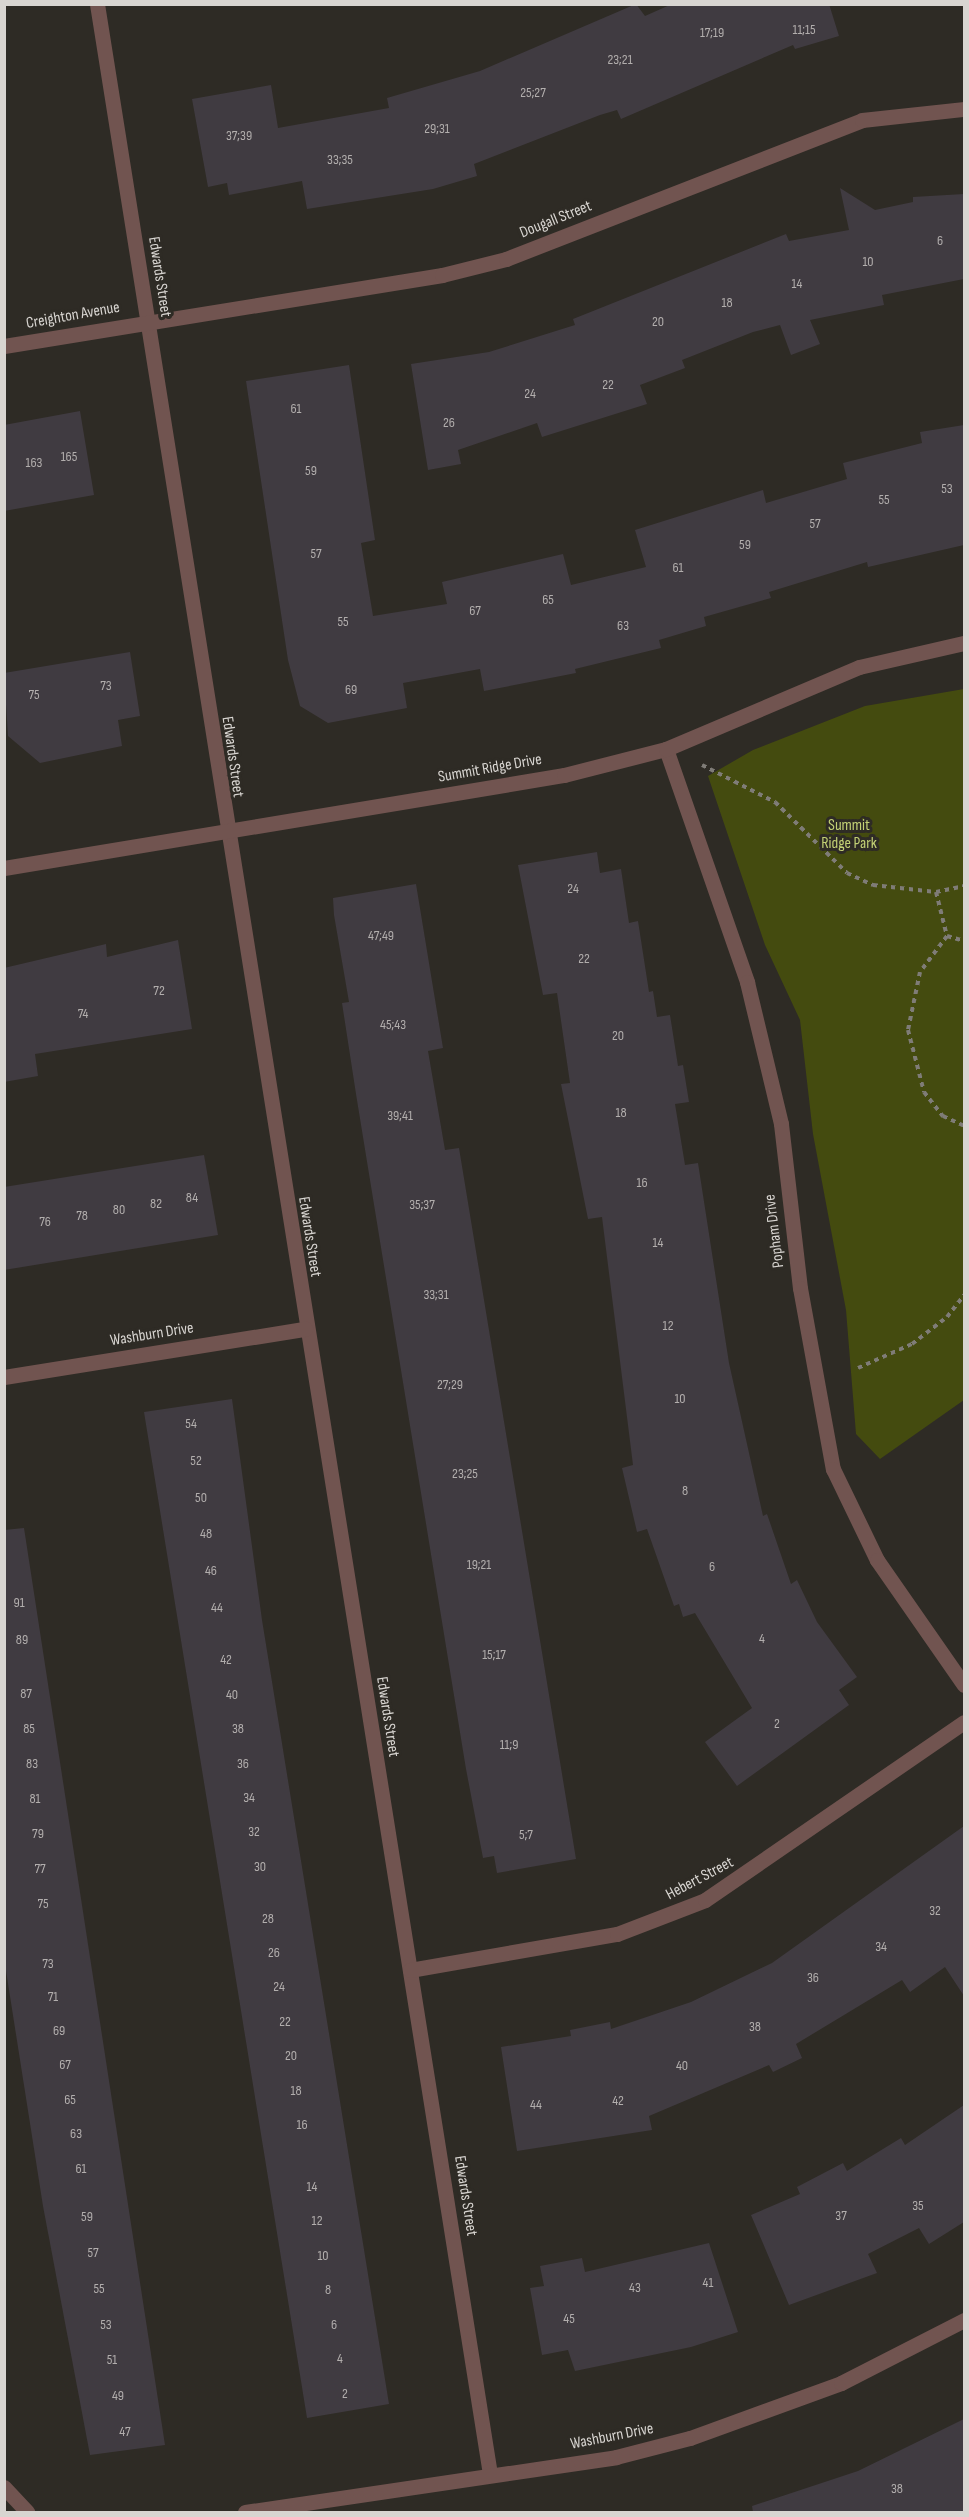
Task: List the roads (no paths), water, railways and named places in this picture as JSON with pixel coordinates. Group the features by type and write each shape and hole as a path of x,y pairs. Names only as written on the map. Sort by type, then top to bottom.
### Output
{"street":[{"name":"Edwards Street","path":"97,4 148,321 225,832 490,2474"},
{"name":"Dougall Street","path":"148,321 442,275 506,259 862,120 964,109"},
{"name":"Creighton Avenue","path":"4,346 148,321"},
{"name":"Summit Ridge Drive","path":"4,868 564,775 666,749 859,667 964,643"},
{"name":"Popham Drive","path":"666,749 747,982 781,1124 800,1288 833,1469 877,1560 964,1685"},
{"name":"Washburn Drive","path":"4,1377 305,1329"},
{"name":"Hebert Street","path":"410,1970 617,1934 705,1900 964,1722"},
{"name":"Washburn Drive","path":"245,2512 616,2457 700,2435 841,2383 964,2320"},
{"path":"4,2487 27,2512"}],"park label":[{"name":"Summit Ridge Park","path":"849,835"}]}
